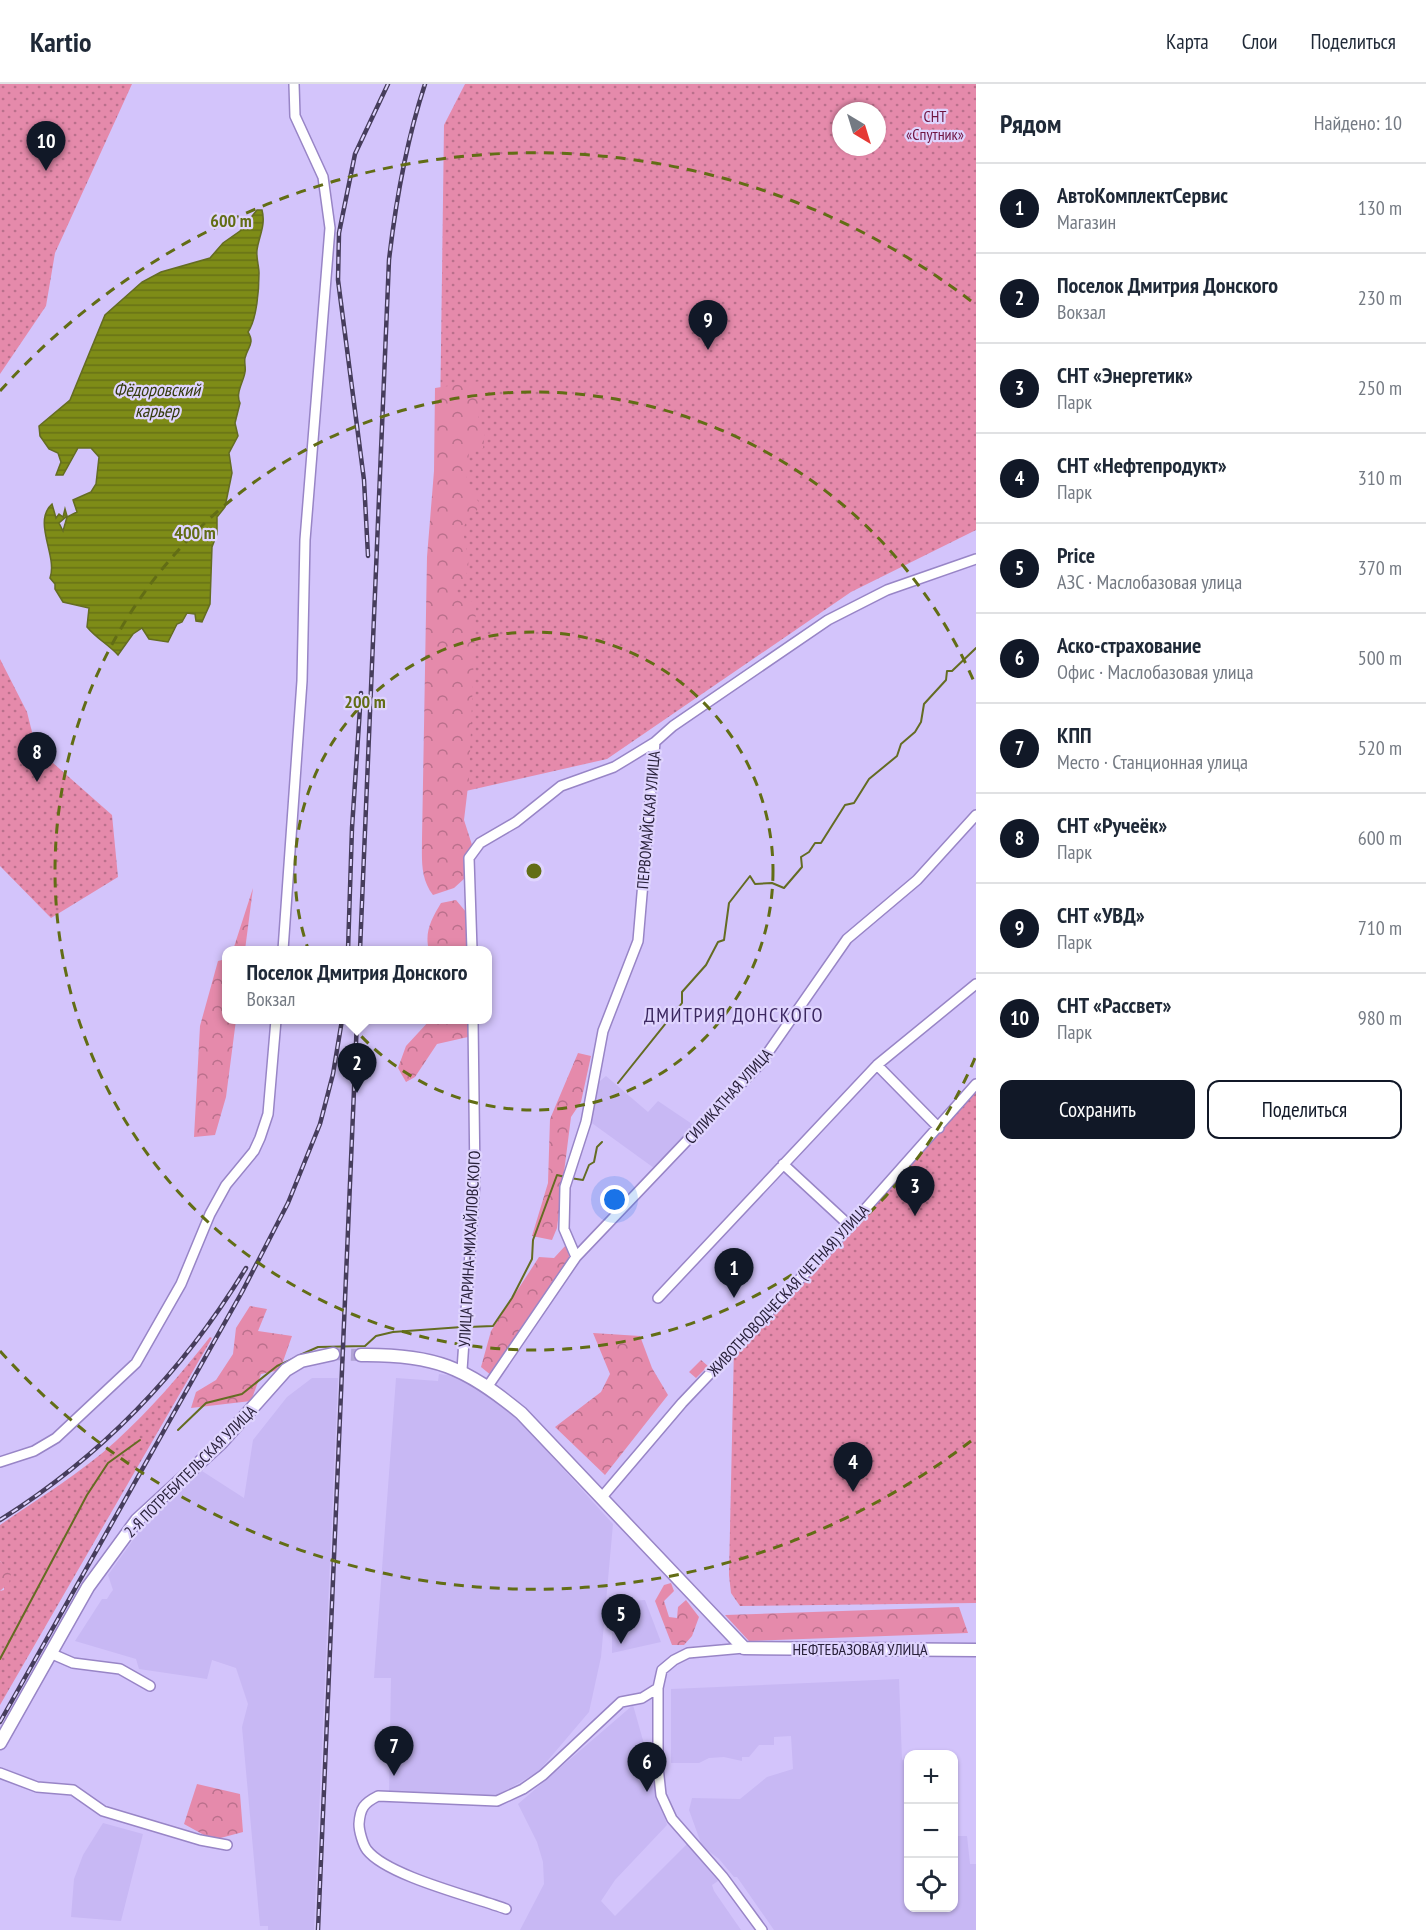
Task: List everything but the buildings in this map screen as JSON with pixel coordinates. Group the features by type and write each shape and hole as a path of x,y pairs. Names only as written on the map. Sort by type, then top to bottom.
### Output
{"street":[{"path":"282,946 302,681 305,540 330,228 329,203 323,177 295,116 294,84"},
{"name":"ПЕРВОМАЙСКАЯ УЛИЦА","path":"576,1257 564,1229 565,1187 586,1122 603,1031 638,942 655,742 673,726 828,620 887,590 976,559"},
{"path":"472,946 470,858 480,843 516,822 561,786 614,766 655,742"},
{"name":"СИЛИКАТНАЯ УЛИЦА","path":"488,1386 576,1257 760,1064 847,939 916,880 976,815"},
{"path":"657,1298 878,1065 976,984"},
{"path":"0,1462 34,1450 56,1438 136,1362 181,1284 210,1214 226,1185 254,1150 260,1138 268,1114 276,1024"},
{"name":"УЛИЦА ГАРИНА-МИХАЙЛОВСКОГО","path":"462,1370 476,1181 473,1024"},
{"path":"878,1065 939,1128"},
{"name":"ЖИВОТНОВОДЧЕСКАЯ (ЧЕТНАЯ) УЛИЦА","path":"602,1497 682,1403 850,1226 976,1084"},
{"path":"783,1164 850,1226"},
{"name":"2-Я ПОТРЕБИТЕЛЬСКАЯ УЛИЦА","path":"0,1743 88,1587 137,1520 221,1443 286,1370 301,1361 333,1354"},
{"path":"361,1355 410,1358 462,1370 488,1386 521,1413 744,1648"},
{"path":"744,1648 694,1652 678,1657 662,1670 657,1689 658,1767 664,1806 676,1824 723,1877 762,1930"},
{"name":"НЕФТЕБАЗОВАЯ УЛИЦА","path":"744,1648 976,1650"},
{"path":"50,1653 73,1663 120,1669 150,1686"},
{"path":"506,1909 392,1869 367,1850 359,1828 360,1811 365,1802 378,1796 497,1801 524,1789 543,1775 621,1702 642,1698 657,1689"},
{"path":"0,1773 37,1787 73,1790 103,1810 200,1840 227,1845"}],"shaded area":[{"path":"606,1076 648,1112 658,1101 695,1126 654,1168 589,1121 595,1085"},
{"path":"439,1374 455,1376 508,1408 613,1524 601,1657 589,1712 538,1772 491,1799 389,1795 391,1678 374,1678 396,1378 438,1381"},
{"path":"312,1378 338,1378 314,1930 268,1930 268,1926 260,1926 242,1727 248,1704 236,1668 212,1660 207,1679 139,1669 136,1659 75,1641 102,1599 107,1599 113,1590 108,1575 143,1526 202,1471 244,1498 253,1440 287,1397"},
{"path":"645,1600 661,1642 612,1653 612,1620 609,1619 612,1602"},
{"path":"899,1679 902,1760 904,1759 904,1912 958,1912 958,1836 967,1836 970,1864 976,1864 976,1930 774,1930 737,1877 734,1877 719,1859 702,1846 689,1810 692,1798 740,1799 767,1777 793,1769 791,1736 774,1737 774,1745 759,1745 749,1757 742,1757 742,1761 724,1757 709,1758 699,1763 671,1763 671,1689"},
{"path":"633,1705 667,1825 615,1880 601,1901 615,1916 687,1844 718,1881 712,1885 714,1891 741,1930 520,1930 544,1884 543,1862 537,1842 518,1804"},
{"path":"103,1823 143,1834 121,1921 71,1917 74,1879 83,1855"}],"green space":[{"path":"0,84 132,84 55,253 46,306 0,374"},
{"name":"СНТ «Спутник»","path":"465,84 976,84 976,530 851,592 607,759 435,798 444,125"},
{"path":"481,381 478,421 485,433 483,448 469,451 466,485 478,501 478,509 467,520 464,527 468,569 458,585 456,596 476,603 469,778 464,820 472,845 465,861 465,878 454,888 433,895 424,875 422,854 427,557 434,471 435,388"},
{"path":"0,659 27,712 36,748 112,815 118,877 51,918 0,866"},
{"path":"253,888 246,946 234,946"},
{"path":"456,900 466,912 466,946 428,946 428,931 441,903"},
{"path":"222,960 222,1024 235,1024 226,1097 215,1135 194,1137 200,1026 218,961"},
{"path":"426,1024 467,1024 468,1037 437,1044 415,1077 406,1082 398,1068 406,1046"},
{"path":"578,1053 591,1056 581,1102 571,1117 557,1228 552,1240 532,1236 548,1183 550,1119"},
{"path":"976,1087 976,1603 740,1606 731,1593 729,1575 734,1346"},
{"path":"566,1245 570,1259 492,1376 481,1367 491,1331 539,1257 554,1258"},
{"path":"250,1306 267,1309 258,1331 292,1336 280,1370 261,1374 251,1401 191,1408 196,1392 216,1380 233,1354 236,1328"},
{"path":"593,1333 640,1336 652,1368 668,1395 605,1475 555,1427 601,1392 610,1374"},
{"path":"210,1337 212,1338 0,1705 0,1591 4,1590 4,1566 0,1561 0,1525 103,1453 165,1391"},
{"path":"701,1360 708,1366 696,1378 689,1372"},
{"path":"0,1561 11,1573 9,1583 0,1591"},
{"path":"671,1583 674,1591 664,1601 669,1617 677,1618 678,1607 686,1600 699,1617 692,1636 684,1645 672,1645 655,1601 664,1585"},
{"path":"959,1607 968,1633 749,1641 725,1615"},
{"path":"197,1784 240,1794 243,1832 213,1840 184,1824"}],"water":[{"name":"Фёдоровский карьер","path":"257,210 262,210 263,221 257,250 258,295 254,320 248,332 251,342 245,358 245,372 239,391 240,403 235,423 238,436 229,453 232,473 225,507 217,517 217,534 212,547 210,604 202,622 196,621 195,614 187,613 182,622 177,624 168,642 149,639 142,628 133,634 118,655 87,627 89,608 63,602 55,589 55,584 50,578 52,569 44,520 46,511 52,504 56,518 59,514 63,517 65,509 67,516 59,523 63,531 67,517 77,512 73,500 91,492 96,484 99,457 91,448 78,448 63,475 56,475 61,462 58,453 49,449 40,436 39,426 70,400 105,315 142,282 161,272 210,258 223,243 240,231"}],"waterway":[{"path":"618,1083 682,1003 682,992 706,965 718,942 724,940 729,903 750,876 755,884 772,883 784,888 802,867 801,857 809,852 815,843 821,843 845,805 854,803 869,779 897,756 901,744 915,732 921,722 924,704 946,680 947,671 952,671 976,648"},
{"path":"570,1178 583,1180 589,1165 594,1162 597,1147 602,1142"},
{"path":"468,1327 493,1326 512,1298 532,1259 533,1240 557,1175 565,1177"},
{"path":"300,1355 318,1347 365,1346 376,1336 393,1332 462,1327"},
{"path":"178,1430 206,1403 242,1394 277,1366 295,1358"},
{"path":"0,1659 87,1495 108,1463 140,1440"}],"tunnel":[{"path":"333,1354 361,1355"}],"railway":[{"path":"368,556 364,480 338,280 339,233 355,154 388,84"},
{"path":"360,946 389,260 402,171 425,84"},
{"path":"348,946 352,828 361,693"},
{"path":"0,1722 242,1292 288,1203 320,1124 333,1074 341,1024"},
{"path":"318,1930 357,1024"},
{"path":"0,1520 73,1468 138,1408 196,1341 246,1268"}],"place":[{"name":"СНТ «Рассвет»","path":"46,171"},
{"name":"СНТ «УВД»","path":"708,350"},
{"name":"СНТ «Ручеёк»","path":"37,782"},
{"name":"Поселок Дмитрия Донского","path":"357,1093"},
{"name":"СНТ «Энергетик»","path":"915,1216"},
{"name":"АвтоКомплектСервис","path":"734,1298"},
{"name":"СНТ «Нефтепродукт»","path":"853,1492"},
{"name":"Price","path":"621,1644"},
{"name":"КПП","path":"394,1776"},
{"name":"Аско-страхование","path":"647,1792"}],"district":[{"name":"ДМИТРИЯ ДОНСКОГО","path":"734,1015"}]}
